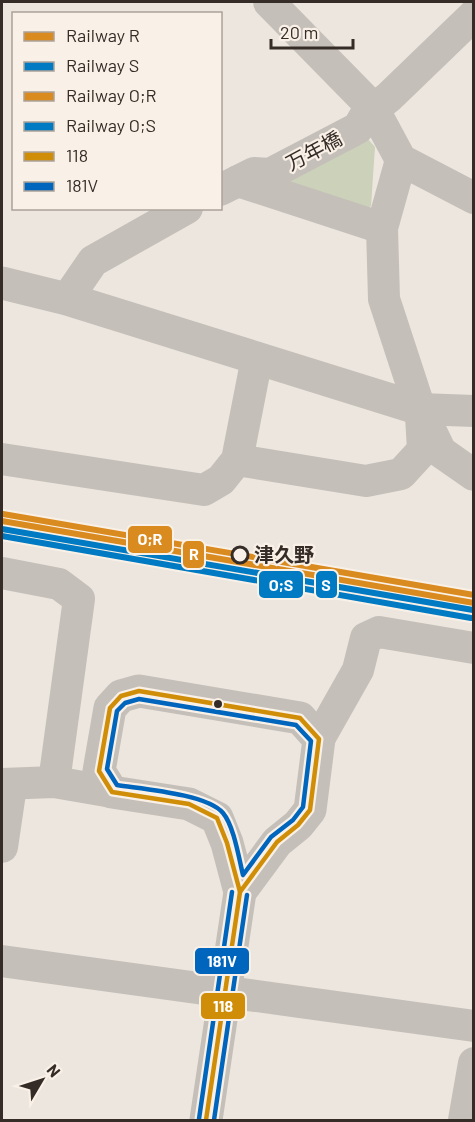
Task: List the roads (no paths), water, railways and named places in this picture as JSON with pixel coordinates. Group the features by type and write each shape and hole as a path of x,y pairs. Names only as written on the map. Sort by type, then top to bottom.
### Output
{"street":[{"path":"268,2 401,159 474,198"},
{"path":"365,117 474,15"},
{"path":"365,117 350,108 261,155 245,179 382,228"},
{"path":"401,159 382,228 384,299 420,409 441,452 474,475"},
{"path":"67,299 93,261 183,210"},
{"path":"2,283 67,299 420,409 474,411"},
{"path":"2,459 204,490 221,480 237,460 257,358"},
{"path":"237,460 366,481 401,474 423,450 420,409"},
{"path":"2,573 59,584 79,599 54,782"},
{"path":"240,892 277,842 298,825 310,810 319,739 358,669 366,638 379,632 474,648"},
{"path":"112,792 99,771 110,708 121,696 139,691 300,718 319,739"},
{"path":"2,848 6,785 54,782 189,804 217,818 227,843 240,892 206,1120"},
{"path":"2,961 225,994 474,1026"},
{"path":"464,1120 474,1063"}],"rail line":[{"name":"O;R","path":"3,514 474,595"},
{"name":"R","path":"2,521 474,603"},
{"name":"S","path":"2,529 473,610"},
{"name":"O;S","path":"2,536 471,618"}],"place":[{"name":"津久野","path":"240,555"}]}
